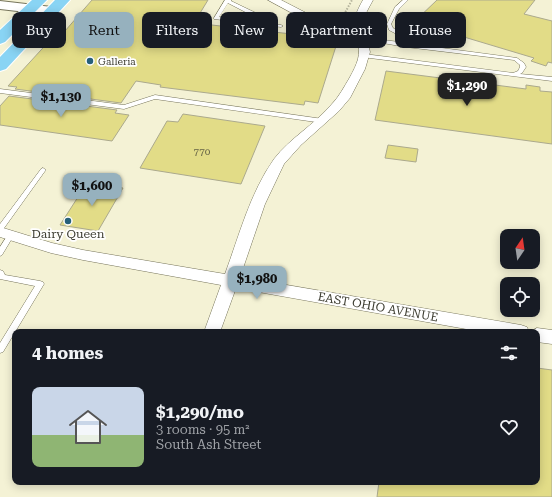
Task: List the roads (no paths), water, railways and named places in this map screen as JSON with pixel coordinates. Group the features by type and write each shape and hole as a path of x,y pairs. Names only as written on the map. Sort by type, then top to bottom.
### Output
{"main road":[{"path":"0,39 35,4"},
{"path":"0,66 58,6"}],"street":[{"path":"273,0 296,12"},
{"path":"361,12 368,0"},
{"path":"0,5 35,4 58,6"},
{"path":"213,329 260,199 274,172 289,150 323,121 343,99 353,82 364,56 365,48"},
{"name":"EAST OHIO AVENUE","path":"4,232 51,248 83,256 504,329"},
{"path":"540,335 552,337"}],"lane":[{"path":"220,18 216,18 228,0 250,12"},
{"path":"395,31 391,29 389,24 397,8 406,0"},
{"path":"432,48 508,58 520,61 523,70 511,74"},
{"path":"364,56 552,79"},
{"path":"0,91 124,107 154,97 323,121"},
{"path":"0,253 4,232 43,170"},
{"path":"1,277 40,284 13,329"},
{"path":"0,350 12,330"}],"place":[{"name":"Galleria","path":"90,61"},
{"name":"Dairy Queen","path":"68,221"}]}
